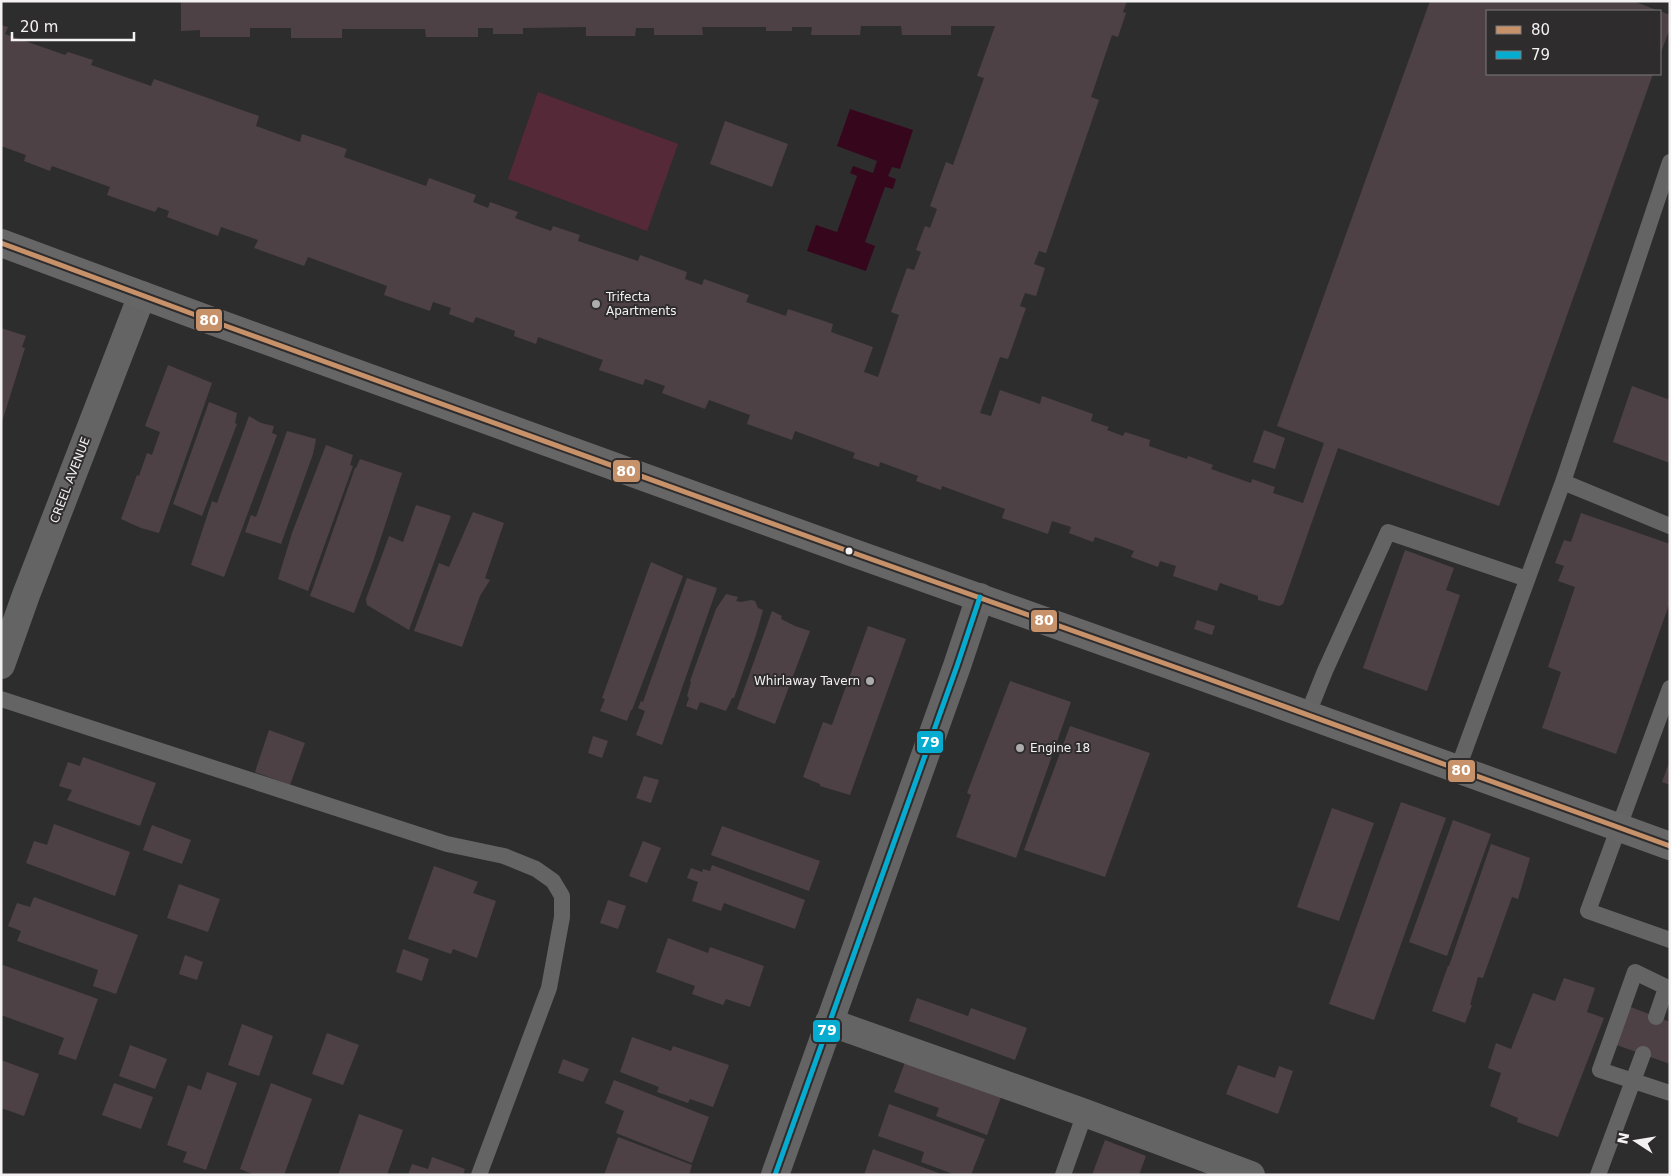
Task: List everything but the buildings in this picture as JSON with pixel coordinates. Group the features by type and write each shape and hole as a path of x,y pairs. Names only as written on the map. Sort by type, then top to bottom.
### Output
{"main road":[{"path":"1,243 832,546 980,597 1457,771 1670,846"}],"street":[{"name":"CREEL AVENUE","path":"1,665 142,295"},
{"path":"774,1175 980,597"},
{"path":"829,1022 1085,1113 1251,1175"}],"lane":[{"path":"1457,771 1563,482 1670,162"},
{"path":"1563,482 1670,526"},
{"path":"1307,716 1325,671 1388,532 1527,579"},
{"path":"1670,688 1588,911 1670,940"},
{"path":"1,699 447,844 504,856 536,869 554,881 562,896 562,917 549,988 479,1175"},
{"path":"1656,1016 1668,989 1635,972 1600,1070 1670,1093"},
{"path":"1598,1175 1643,1054"},
{"path":"1063,1175 1085,1113"}],"shaded area":[{"path":"538,92 678,144 647,231 508,179"},
{"path":"850,109 913,130 900,169 892,167 888,176 896,179 893,189 885,187 865,242 875,246 866,271 807,251 816,225 837,232 857,176 850,173 853,166 873,173 877,161 837,146"}],"transit line":[{"name":"80","path":"1,243 851,552 1670,846"},
{"name":"79","path":"775,1175 980,597"}],"place":[{"name":"Trifecta Apartments","path":"596,304"},
{"name":"Whirlaway Tavern","path":"870,681"},
{"name":"Engine 18","path":"1020,748"}]}
